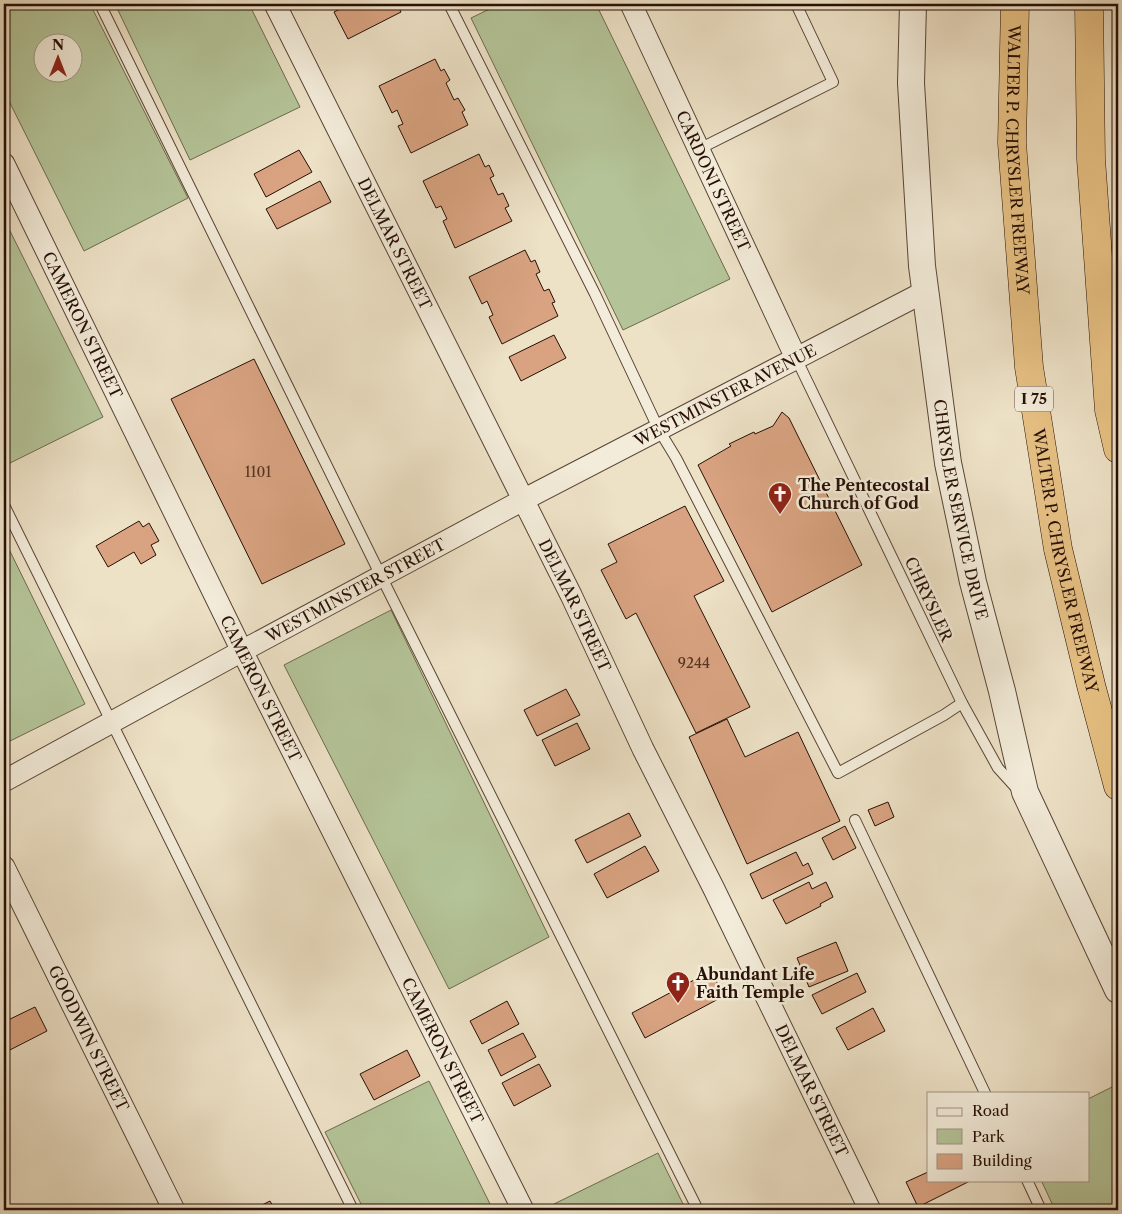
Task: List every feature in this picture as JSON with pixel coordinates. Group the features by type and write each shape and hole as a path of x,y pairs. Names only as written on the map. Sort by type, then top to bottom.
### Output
{"highway":[{"name":"WALTER P. CHRYSLER FREEWAY","path":"1015,4 1012,143 1029,367 1058,549 1090,686 1118,786"},
{"path":"1089,4 1093,179 1109,410 1118,449"}],"street":[{"name":"DELMAR STREET","path":"275,4 524,500 643,749 713,887 870,1210"},
{"name":"CARDONI STREET","path":"631,4 796,358"},
{"name":"CHRYSLER SERVICE DRIVE","path":"913,4 911,84 922,266 948,463 971,573 1002,691 1025,792 1118,990"},
{"name":"CAMERON STREET","path":"4,164 242,650 523,1210"},
{"name":"WESTMINSTER AVENUE","path":"524,500 926,291"},
{"name":"WESTMINSTER STREET","path":"4,781 242,650 524,500"},
{"name":"GOODWIN STREET","path":"4,867 174,1210"}],"lane":[{"path":"100,4 381,576 698,1210"},
{"path":"449,4 595,294 659,430 676,458 838,773 944,715 962,703"},
{"path":"699,149 833,82 796,4"},
{"name":"CHRYSLER","path":"796,358 962,703 998,768 1026,802 1037,819"},
{"path":"4,505 353,1210"},
{"path":"855,820 985,1092"},
{"path":"1028,1182 1041,1210"},
{"path":"4,1206 6,1210"}],"green space":[{"path":"19,4 90,4 188,198 84,251 4,91 4,11"},
{"path":"115,4 249,4 300,107 190,160"},
{"path":"500,4 596,4 730,279 623,330 471,18"},
{"path":"4,219 103,417 4,466"},
{"path":"4,539 85,704 4,744"},
{"path":"391,610 549,937 449,989 284,665"},
{"path":"429,1081 493,1210 364,1210 325,1132"},
{"path":"1118,1084 1118,1210 1055,1210 1042,1182 1090,1182 1090,1098"},
{"path":"658,1153 686,1210 557,1210 554,1204"}],"building":[{"path":"350,4 397,4 401,12 348,39 334,12"},
{"path":"435,59 441,71 444,69 450,80 446,83 454,100 458,98 465,110 462,112 468,125 411,153 398,126 403,124 397,110 392,113 379,86"},
{"path":"299,150 312,172 266,197 254,174"},
{"path":"479,154 485,167 489,165 494,176 490,178 498,195 503,193 509,206 505,208 512,221 455,248 443,221 447,219 441,206 436,208 423,181"},
{"path":"320,181 331,202 277,229 266,209"},
{"path":"525,250 531,262 535,260 540,272 536,274 544,291 549,289 555,302 552,303 558,316 502,344 489,317 493,315 487,301 482,304 469,277"},
{"path":"554,335 566,358 521,381 509,357"},
{"path":"254,359 345,544 262,584 171,399"},
{"name":"The Pentecostal Church of God","path":"782,412 789,418 862,565 772,612 698,465 731,446 729,444 754,432 755,434 773,426"},
{"path":"685,506 724,581 694,596 750,707 696,733 636,613 626,619 601,570 617,562 608,544"},
{"path":"139,521 143,527 149,523 159,541 151,545 156,555 141,564 134,552 108,567 96,546"},
{"path":"566,689 580,715 537,736 524,710"},
{"path":"727,719 745,757 798,732 840,821 747,864 689,737"},
{"path":"577,723 590,749 555,766 542,740"},
{"path":"888,802 894,817 875,826 868,810"},
{"path":"629,813 641,836 587,863 575,840"},
{"path":"845,826 856,848 833,860 822,838"},
{"path":"645,846 659,871 607,898 594,874"},
{"path":"796,852 803,866 808,863 813,874 762,899 750,874"},
{"path":"809,882 812,889 826,882 833,897 820,904 821,906 786,924 773,900"},
{"path":"836,942 848,971 809,987 797,958"},
{"name":"Abundant Life Faith Temple","path":"711,971 724,996 645,1038 632,1013"},
{"path":"857,973 866,992 822,1014 812,995"},
{"path":"507,1001 519,1024 482,1044 470,1021"},
{"path":"35,1007 47,1031 4,1053 4,1022"},
{"path":"873,1008 885,1031 848,1050 836,1028"},
{"path":"523,1033 536,1057 501,1076 488,1050"},
{"path":"407,1050 420,1076 374,1100 360,1074"},
{"path":"539,1064 551,1086 514,1106 502,1083"},
{"path":"927,1172 927,1182 968,1182 918,1207 906,1182"},
{"path":"270,1201 275,1210 252,1210"}],"place":[{"name":"The Pentecostal Church of God","path":"780,515"},
{"name":"Abundant Life Faith Temple","path":"678,1004"}]}
